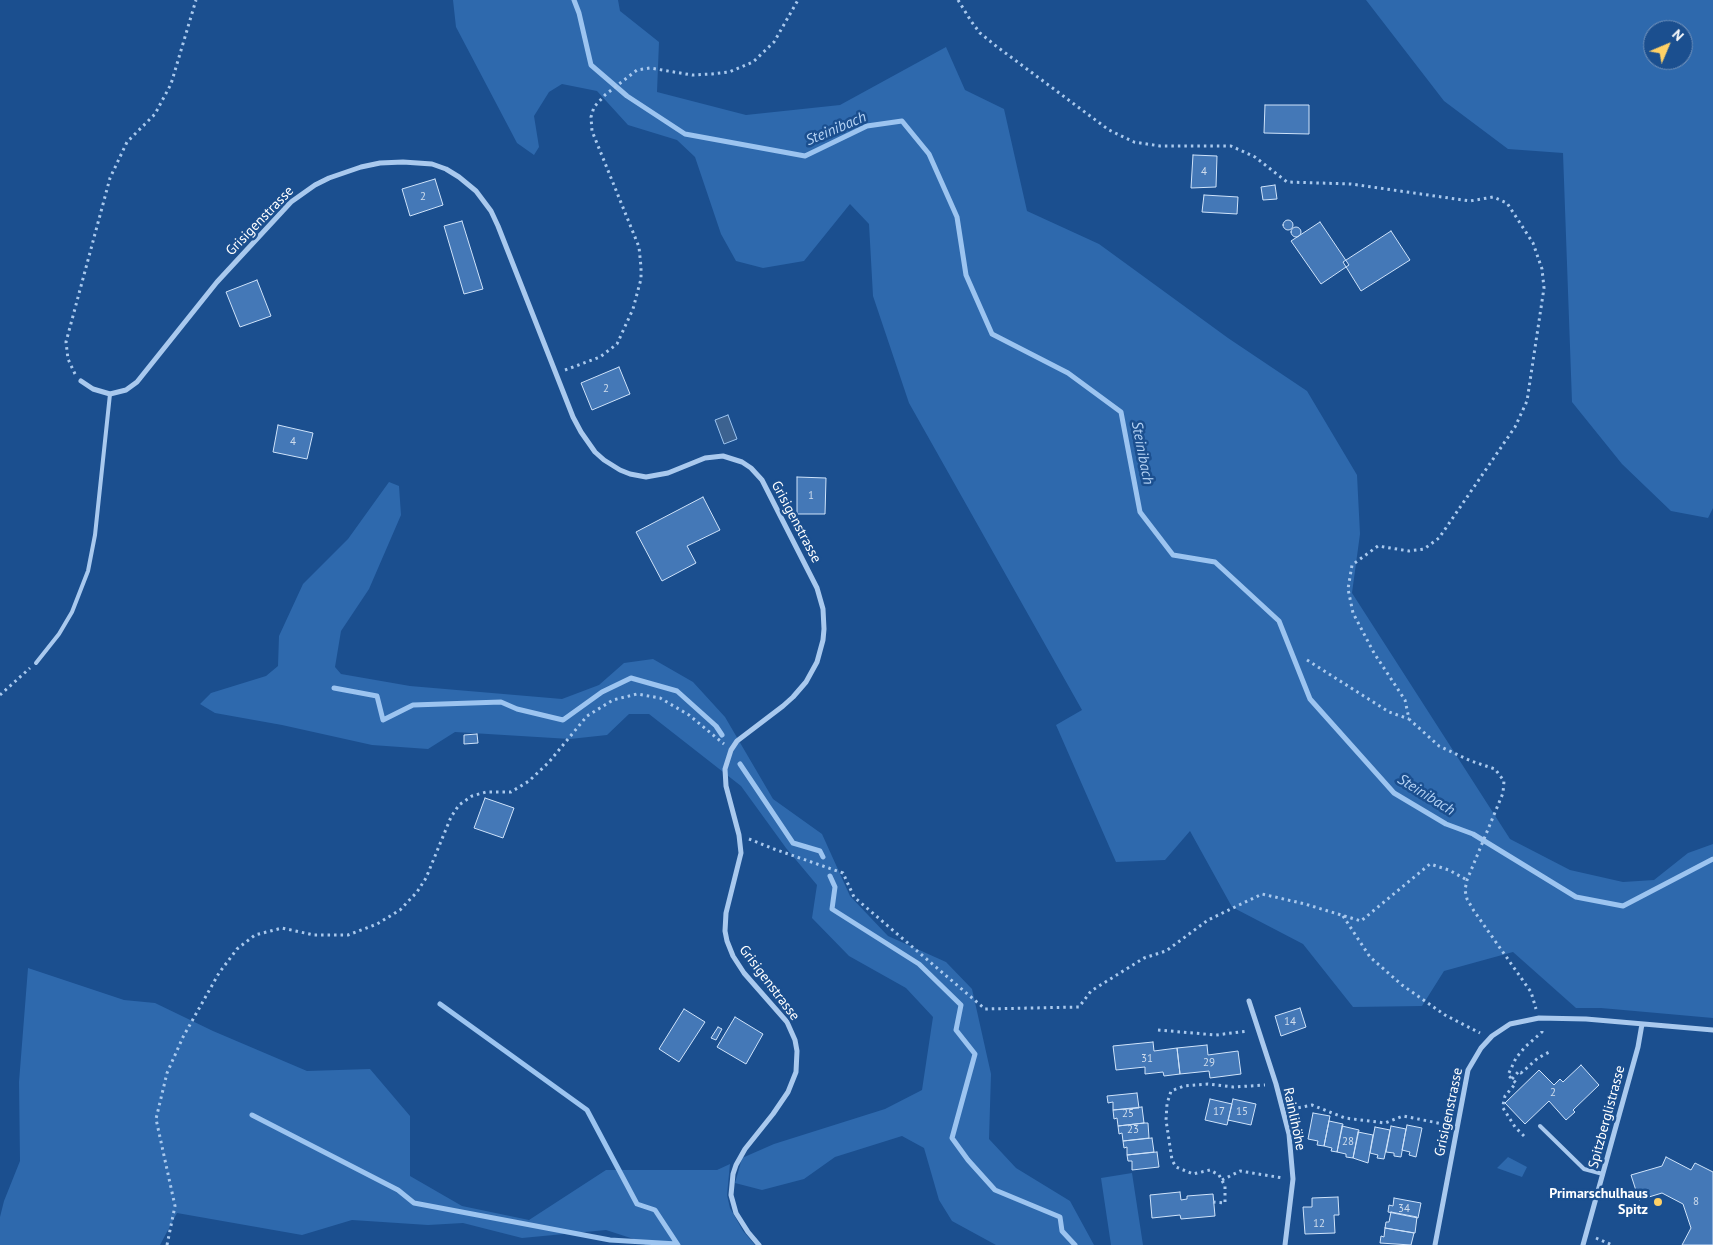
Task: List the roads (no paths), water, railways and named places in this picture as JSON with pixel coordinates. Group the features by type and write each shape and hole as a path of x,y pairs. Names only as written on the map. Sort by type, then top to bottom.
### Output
{"street":[{"name":"Grisigenstrasse","path":"110,394 126,390 142,376 217,282 276,218 305,191 329,178 361,167 380,163 403,162 432,164 460,177 484,200 498,226 555,373 581,432 595,452 620,470 639,476 653,477 705,458 714,456 735,458 751,468 762,480 812,575 821,598 824,640 817,662 806,682 793,698 743,735 731,750 724,778 739,835 741,853 726,913 725,931 727,940 737,964 787,1022 795,1040 798,1056 796,1072 788,1092 745,1149 733,1174 731,1195 736,1212 748,1232 759,1245"},
{"path":"81,380 93,389 110,394"},
{"name":"Rainlihöhe","path":"1249,1001 1276,1084 1289,1134 1293,1180 1285,1245"},
{"name":"Grisigenstrasse","path":"1434,1245 1468,1070 1473,1059 1489,1038 1510,1024 1539,1018 1586,1019 1713,1030"},
{"name":"Spitzberglistrasse","path":"1583,1245 1638,1047 1642,1024"}],"lane":[{"path":"36,663 59,634 72,612 88,571 95,535 110,394"},
{"path":"1540,1126 1584,1168 1603,1174"}],"waterway":[{"name":"Steinibach","path":"574,0 579,13 591,65 627,96 685,134 805,156 867,126 902,121 929,154 957,217 966,275 992,334 1068,373 1121,412 1140,512 1173,555 1215,562 1279,621 1310,699 1394,793 1446,824 1473,834 1576,897 1623,906 1713,859"},
{"path":"334,688 377,696 383,720 413,705 501,702 517,709 563,720 602,692 631,678 677,691 716,726 722,735"},
{"path":"740,764 793,843 820,851 823,857"},
{"path":"830,876 835,887 832,909 919,964 961,1005 956,1030 975,1054 952,1138 968,1160 995,1190 1060,1217 1062,1231 1075,1245"},
{"path":"440,1004 587,1110 637,1204 655,1210 678,1245"},
{"path":"252,1115 398,1190 414,1203 610,1240 677,1244"}],"place":[{"name":"Primarschulhaus Spitz","path":"1658,1202"}]}
